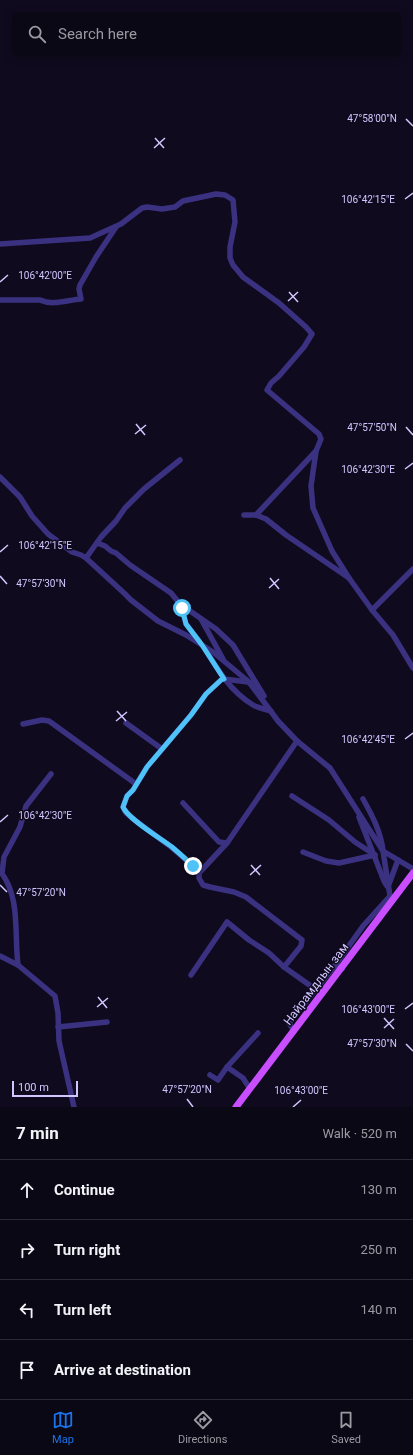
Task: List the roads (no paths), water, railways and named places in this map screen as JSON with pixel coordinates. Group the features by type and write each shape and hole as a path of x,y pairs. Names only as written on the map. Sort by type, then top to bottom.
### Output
{"main road":[{"name":"Найрамдлын зам","path":"236,1107 294,1031 339,966 413,873"}],"street":[{"path":"0,244 90,238 116,227 126,221 138,210 145,207 162,209 175,207 183,201 216,194 225,194 233,200 235,222 230,253 230,258 233,265 244,277 279,303 306,326 312,334 304,347 271,383 267,390 319,434 321,439 316,451 312,486 313,508 332,551 372,610 393,635 413,668"},
{"path":"0,300 40,300 44,302 56,303 81,299 79,289 80,285 116,227"},
{"path":"256,515 316,451"},
{"path":"86,558 96,543 130,503 180,460"},
{"path":"0,478 18,494 32,516 45,531 72,552 86,558 131,600 158,621 202,645 249,682 278,721 297,741 330,768 383,851 413,869"},
{"path":"244,515 256,515 266,519 286,535 349,578"},
{"path":"96,543 116,553 130,566 171,593 180,604 216,629 233,645 264,696 265,704"},
{"path":"372,610 413,569"},
{"path":"180,604 186,624 202,645 224,679 240,696 254,706 271,711"},
{"path":"200,617 225,662"},
{"path":"249,682 224,679 206,694 191,715 147,767 127,796 123,807 126,812 193,866 199,873 199,878 203,885 234,892 246,897 302,940 301,946 284,967"},
{"path":"23,724 49,720 136,784"},
{"path":"126,722 162,750"},
{"path":"199,873 227,843 297,741"},
{"path":"18,965 14,900 9,883 1,874 4,857 20,827 26,806 51,774"},
{"path":"292,796 329,820 355,842 375,855"},
{"path":"363,799 377,827 382,842 391,899"},
{"path":"183,803 219,842 227,843"},
{"path":"358,812 364,833 375,855 384,881 388,886"},
{"path":"303,852 326,861 339,863 375,855"},
{"path":"388,886 398,860"},
{"path":"191,975 227,922 248,940 269,953 284,967 315,990"},
{"path":"0,956 18,965 55,996 58,1014 59,1041 74,1107"},
{"path":"294,1031 289,1023 315,990 339,966"},
{"path":"58,1027 107,1022"},
{"path":"210,1075 218,1080 258,1033"},
{"path":"228,1067 243,1078 250,1089"}]}
